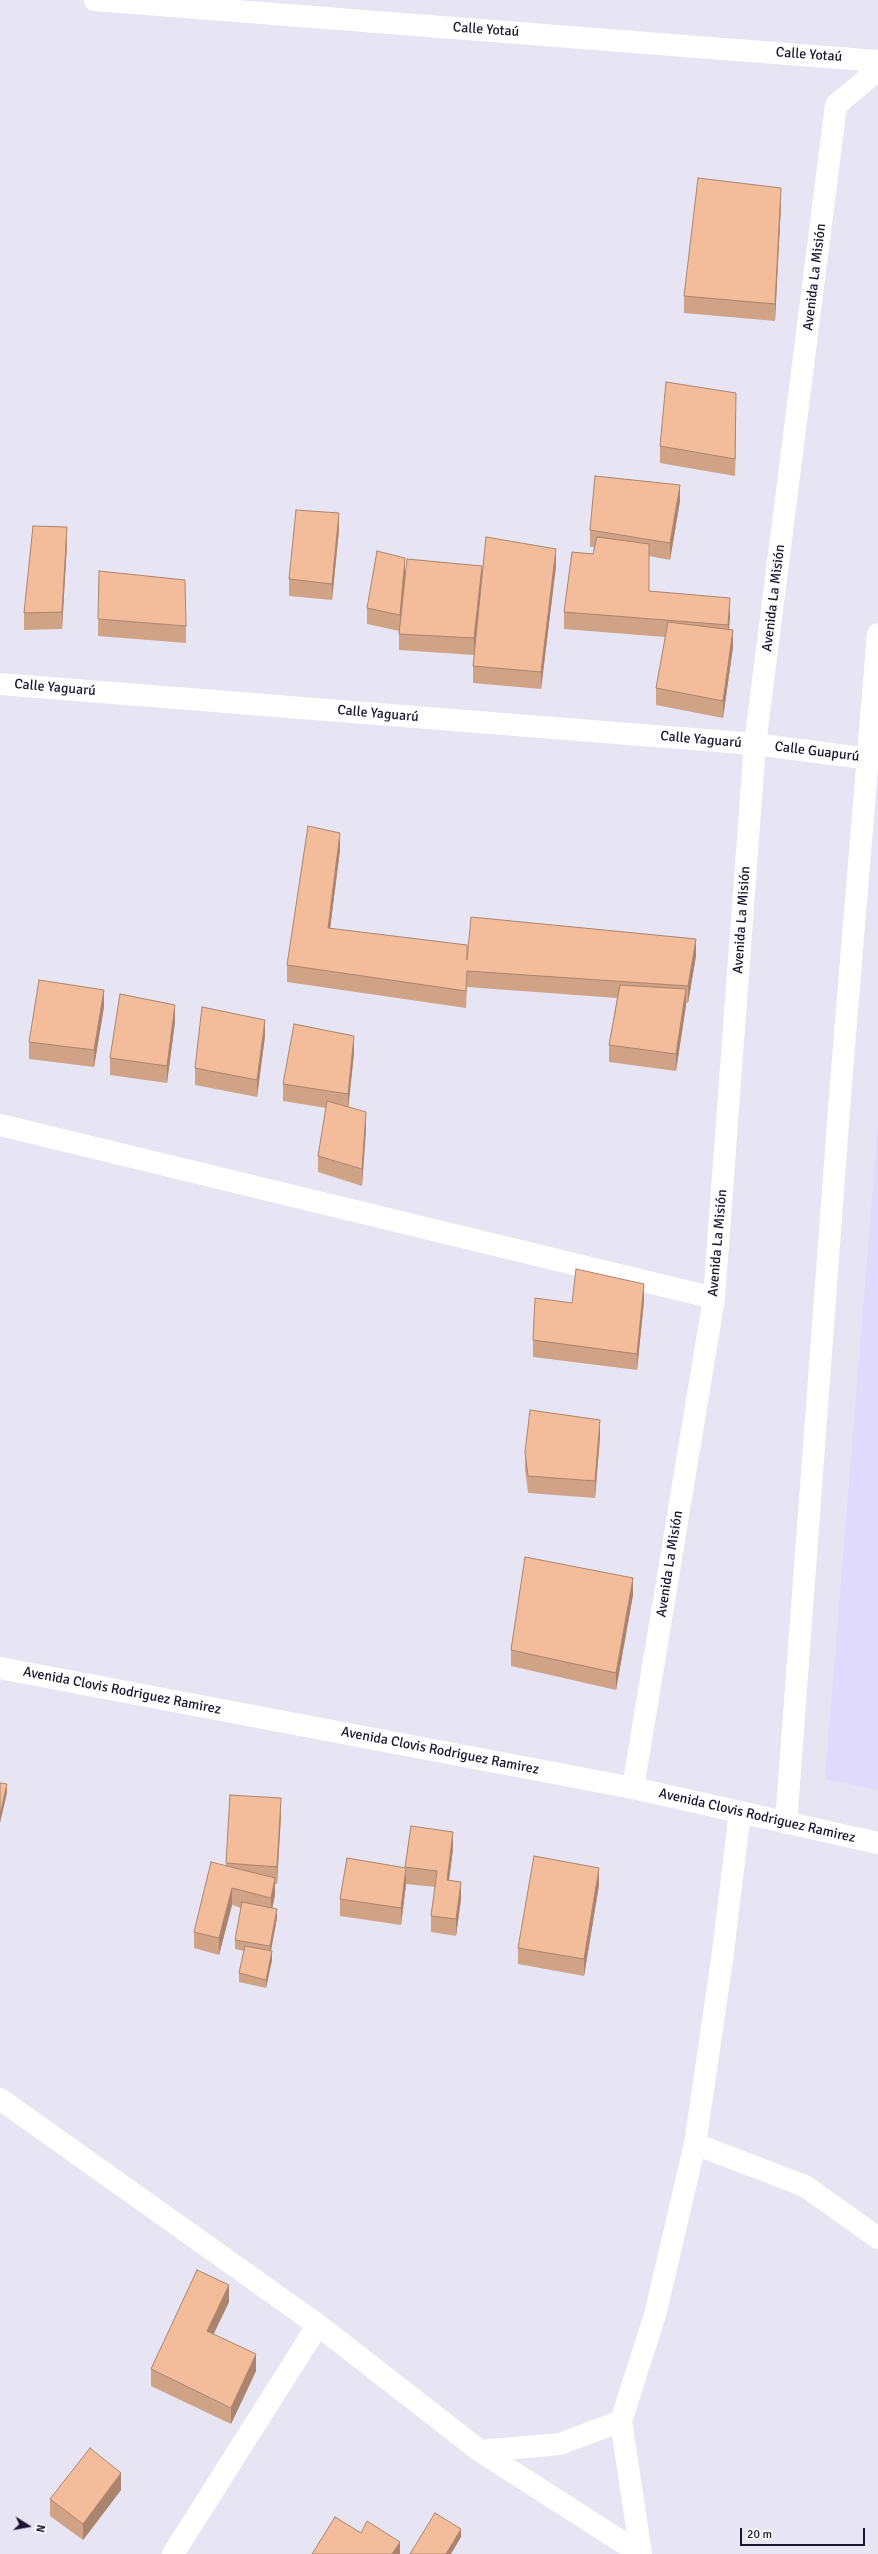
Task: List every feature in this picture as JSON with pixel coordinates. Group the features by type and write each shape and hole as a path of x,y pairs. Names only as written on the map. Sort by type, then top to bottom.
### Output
{"street":[{"name":"Calle Yotaú","path":"95,0 878,61"},
{"name":"Avenida La Misión","path":"633,1788 714,1298 755,744 836,105 878,70"},
{"path":"786,1823 872,759 878,634"},
{"name":"Calle Yaguarú","path":"0,684 755,744"},
{"name":"Calle Guapurú","path":"755,744 872,759"},
{"path":"0,1125 714,1298"},
{"name":"Avenida Clovis Rodriguez Ramirez","path":"0,1668 633,1788 878,1843"},
{"path":"641,2554 621,2421 655,2315 695,2144 722,1960 740,1812"},
{"path":"1,2102 318,2325 480,2451 641,2554"},
{"path":"695,2144 805,2186 878,2238"},
{"path":"172,2554 318,2325"},
{"path":"480,2451 560,2444 621,2421"}],"shaded area":[{"path":"878,1125 878,1790 825,1779"}],"building":[{"path":"698,178 781,188 775,304 684,296"},
{"path":"666,382 736,393 735,459 660,446"},
{"path":"595,476 680,485 670,543 590,530"},
{"path":"296,510 339,513 332,584 289,579"},
{"path":"33,526 67,527 62,612 24,613"},
{"path":"486,537 556,549 541,672 473,666"},
{"path":"597,537 649,544 649,591 730,598 728,625 564,612 572,552 593,554"},
{"path":"377,551 405,558 400,615 367,608"},
{"path":"407,559 482,566 474,638 399,634"},
{"path":"99,571 185,580 186,626 98,619"},
{"path":"668,622 733,630 723,701 656,688"},
{"path":"308,826 340,833 328,928 467,945 467,960 471,917 696,939 688,986 467,971 466,991 287,965"},
{"path":"39,980 104,990 94,1050 29,1042"},
{"path":"620,985 686,989 676,1054 609,1045"},
{"path":"120,994 175,1005 167,1066 110,1058"},
{"path":"202,1007 265,1020 257,1080 195,1068"},
{"path":"294,1024 354,1036 348,1094 283,1084"},
{"path":"327,1101 366,1112 362,1169 318,1156"},
{"path":"576,1269 644,1284 637,1354 533,1340 535,1298 572,1303"},
{"path":"530,1410 600,1420 595,1481 528,1476 525,1452"},
{"path":"525,1557 633,1578 616,1673 511,1650"},
{"path":"0,1783 7,1784 0,1815"},
{"path":"230,1795 281,1798 277,1867 226,1863"},
{"path":"411,1826 453,1832 447,1880 461,1882 456,1919 431,1916 437,1871 405,1867"},
{"path":"534,1856 599,1868 584,1959 518,1948"},
{"path":"347,1858 406,1868 401,1908 340,1899"},
{"path":"211,1862 275,1878 271,1898 232,1888 219,1938 194,1932"},
{"path":"242,1902 277,1909 270,1946 235,1940"},
{"path":"245,1946 272,1951 266,1980 239,1973"},
{"path":"197,2270 229,2285 207,2331 256,2354 231,2408 151,2369"},
{"path":"90,2448 121,2473 83,2524 50,2499"},
{"path":"435,2513 461,2529 446,2554 410,2554"},
{"path":"335,2517 361,2533 367,2521 400,2542 392,2554 312,2554"}]}
